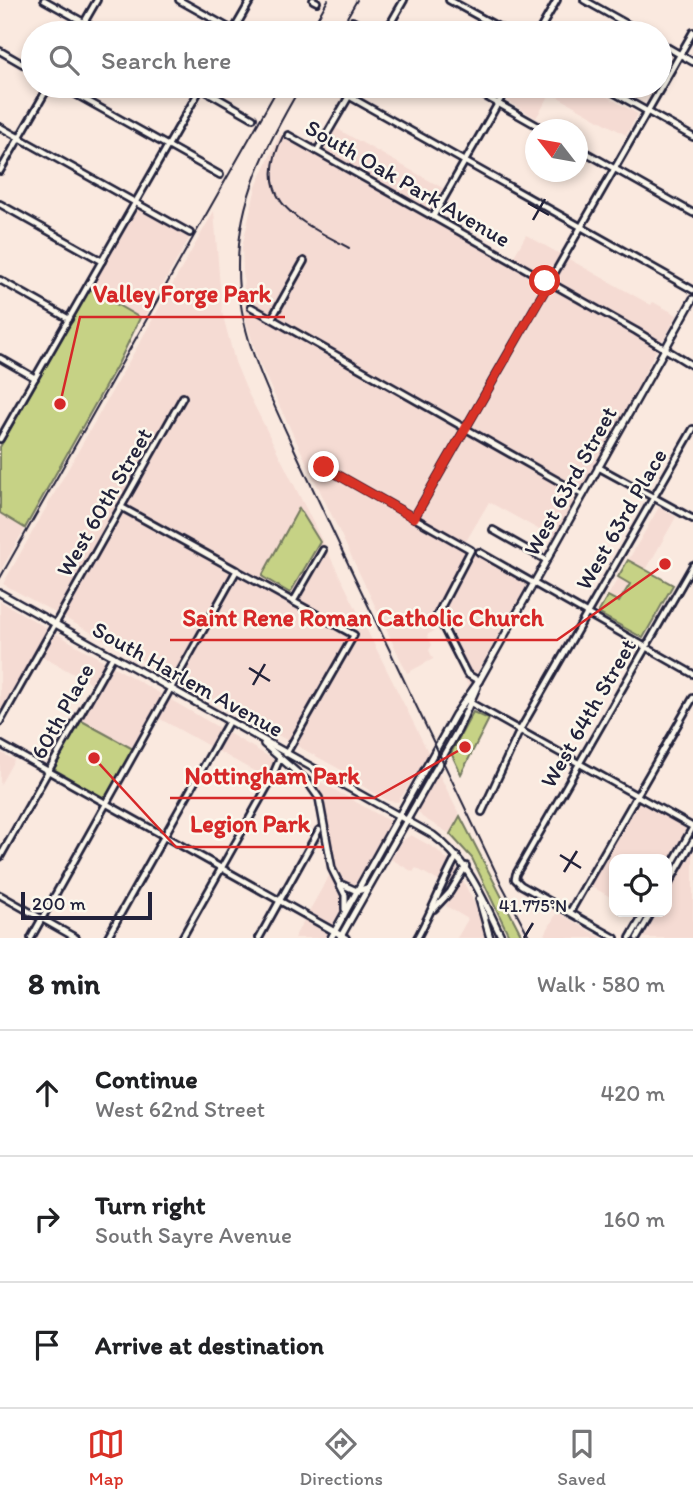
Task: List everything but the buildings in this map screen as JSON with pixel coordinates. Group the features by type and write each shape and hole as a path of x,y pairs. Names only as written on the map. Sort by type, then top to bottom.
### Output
{"main road":[{"name":"West 63rd Street","path":"343,937 468,701 693,299"},
{"name":"South Harlem Avenue","path":"0,593 433,835 466,866 502,938"},
{"name":"West 63rd Street","path":"333,935 398,816 468,701"},
{"path":"254,735 307,781 319,798 332,869 345,895 345,913"},
{"path":"336,880 357,891 370,886"},
{"path":"476,885 490,938"}],"street":[{"path":"44,0 81,21"},
{"path":"85,21 97,0"},
{"path":"179,0 215,21"},
{"path":"240,21 251,0"},
{"path":"392,21 404,0"},
{"path":"449,0 487,21"},
{"path":"545,21 557,0"},
{"path":"584,0 622,21"},
{"path":"672,68 693,32"},
{"path":"672,50 693,62"},
{"path":"0,51 21,63"},
{"path":"0,171 41,98"},
{"path":"82,98 220,175"},
{"path":"0,437 194,98"},
{"path":"219,98 253,118"},
{"path":"317,151 348,98"},
{"path":"353,98 693,289"},
{"path":"489,98 526,119"},
{"path":"433,217 501,98"},
{"path":"622,98 693,137"},
{"path":"414,518 655,98"},
{"path":"0,127 190,233"},
{"name":"South Oak Park Avenue","path":"288,135 693,366"},
{"path":"588,154 693,213"},
{"path":"0,204 102,261"},
{"path":"272,318 304,261"},
{"path":"0,280 69,319"},
{"path":"251,307 583,495"},
{"path":"0,358 35,378"},
{"name":"West 60th Street","path":"0,722 183,397"},
{"name":"West 63rd Place","path":"482,812 520,730 693,429"},
{"path":"324,467 471,550 437,615 467,674 479,681"},
{"path":"598,467 693,519"},
{"path":"121,506 354,635 286,754"},
{"path":"493,530 546,560"},
{"path":"293,601 323,550"},
{"path":"479,552 693,674"},
{"name":"West 64th Street","path":"570,912 521,885 515,879 516,874 693,565"},
{"path":"31,938 237,570"},
{"name":"60th Place","path":"0,857 113,656"},
{"path":"615,938 570,912 693,698"},
{"path":"468,701 693,827 672,864"},
{"path":"107,938 229,721"},
{"path":"0,744 280,901 333,935 343,937"},
{"path":"182,938 270,782 280,758"},
{"path":"259,938 319,830"},
{"path":"672,878 693,841"},
{"path":"417,938 431,913 442,883 458,856"},
{"path":"431,913 450,892 466,866"},
{"path":"0,895 76,938"},
{"path":"630,938 642,917"},
{"path":"637,938 649,917"}],"shaded area":[{"path":"509,98 548,98 536,118 507,101"},
{"path":"560,98 609,98 638,114 626,135"},
{"path":"332,126 448,191 434,214 319,150"},
{"path":"280,134 657,348 635,393 554,538 489,502 465,543 530,580 469,687 439,628 427,635 432,645 429,650 433,659 407,673 259,363 245,318 242,247 256,187"},
{"path":"138,205 191,235 143,320 90,289"},
{"path":"214,211 222,312 235,362 247,391 429,754 398,802 388,801 342,774 343,771 3,584"},
{"path":"526,235 651,305 653,302 677,315 664,339 660,341 513,258"},
{"path":"659,507 676,517 646,570 673,585 643,638 598,613"},
{"path":"0,513 25,528 0,572"},
{"path":"0,601 280,763 270,780 153,715 133,749 80,720 98,687 37,654 0,720"},
{"path":"0,752 14,760 0,785"},
{"path":"438,772 460,816 450,834 422,817 418,811"},
{"path":"305,773 391,822 352,889 345,885 337,873 322,800"},
{"path":"637,799 690,829 672,860 672,854 609,854 609,896 589,885"},
{"path":"411,835 436,849 457,869 492,938 457,938 468,919 446,906 454,890 416,868 413,872 391,859 402,841"},
{"path":"693,850 693,938 643,938 655,917 672,917 672,887"},
{"path":"330,874 343,893 344,904 326,938 294,938"},
{"path":"557,912 602,938 543,938"}],"green space":[{"path":"90,289 140,318 119,362 25,528 0,513 0,447"},
{"path":"299,508 320,542 290,593 263,577 263,574"},
{"path":"628,560 673,585 643,638 598,613 608,596 619,602 630,584 618,577"},
{"path":"473,712 489,719 461,774 451,753"},
{"path":"80,720 133,749 105,799 54,769"},
{"path":"460,816 523,938 510,938 472,858 450,834"}],"railway":[{"path":"316,21 328,0"},
{"path":"345,21 357,0"},
{"path":"0,578 272,98"},
{"path":"294,98 256,173 243,219 238,269 242,314 248,336 262,378 290,440 502,885 530,938"},
{"path":"283,136 274,159 272,178 276,193 285,207 298,218 349,248"}],"place":[{"name":"Valley Forge Park","path":"60,404"},
{"name":"Saint Rene Roman Catholic Church","path":"665,564"},
{"name":"Nottingham Park","path":"465,747"},
{"name":"Legion Park","path":"94,758"}],"route":[{"path":"324,467 414,518 549,283 545,281"}]}
